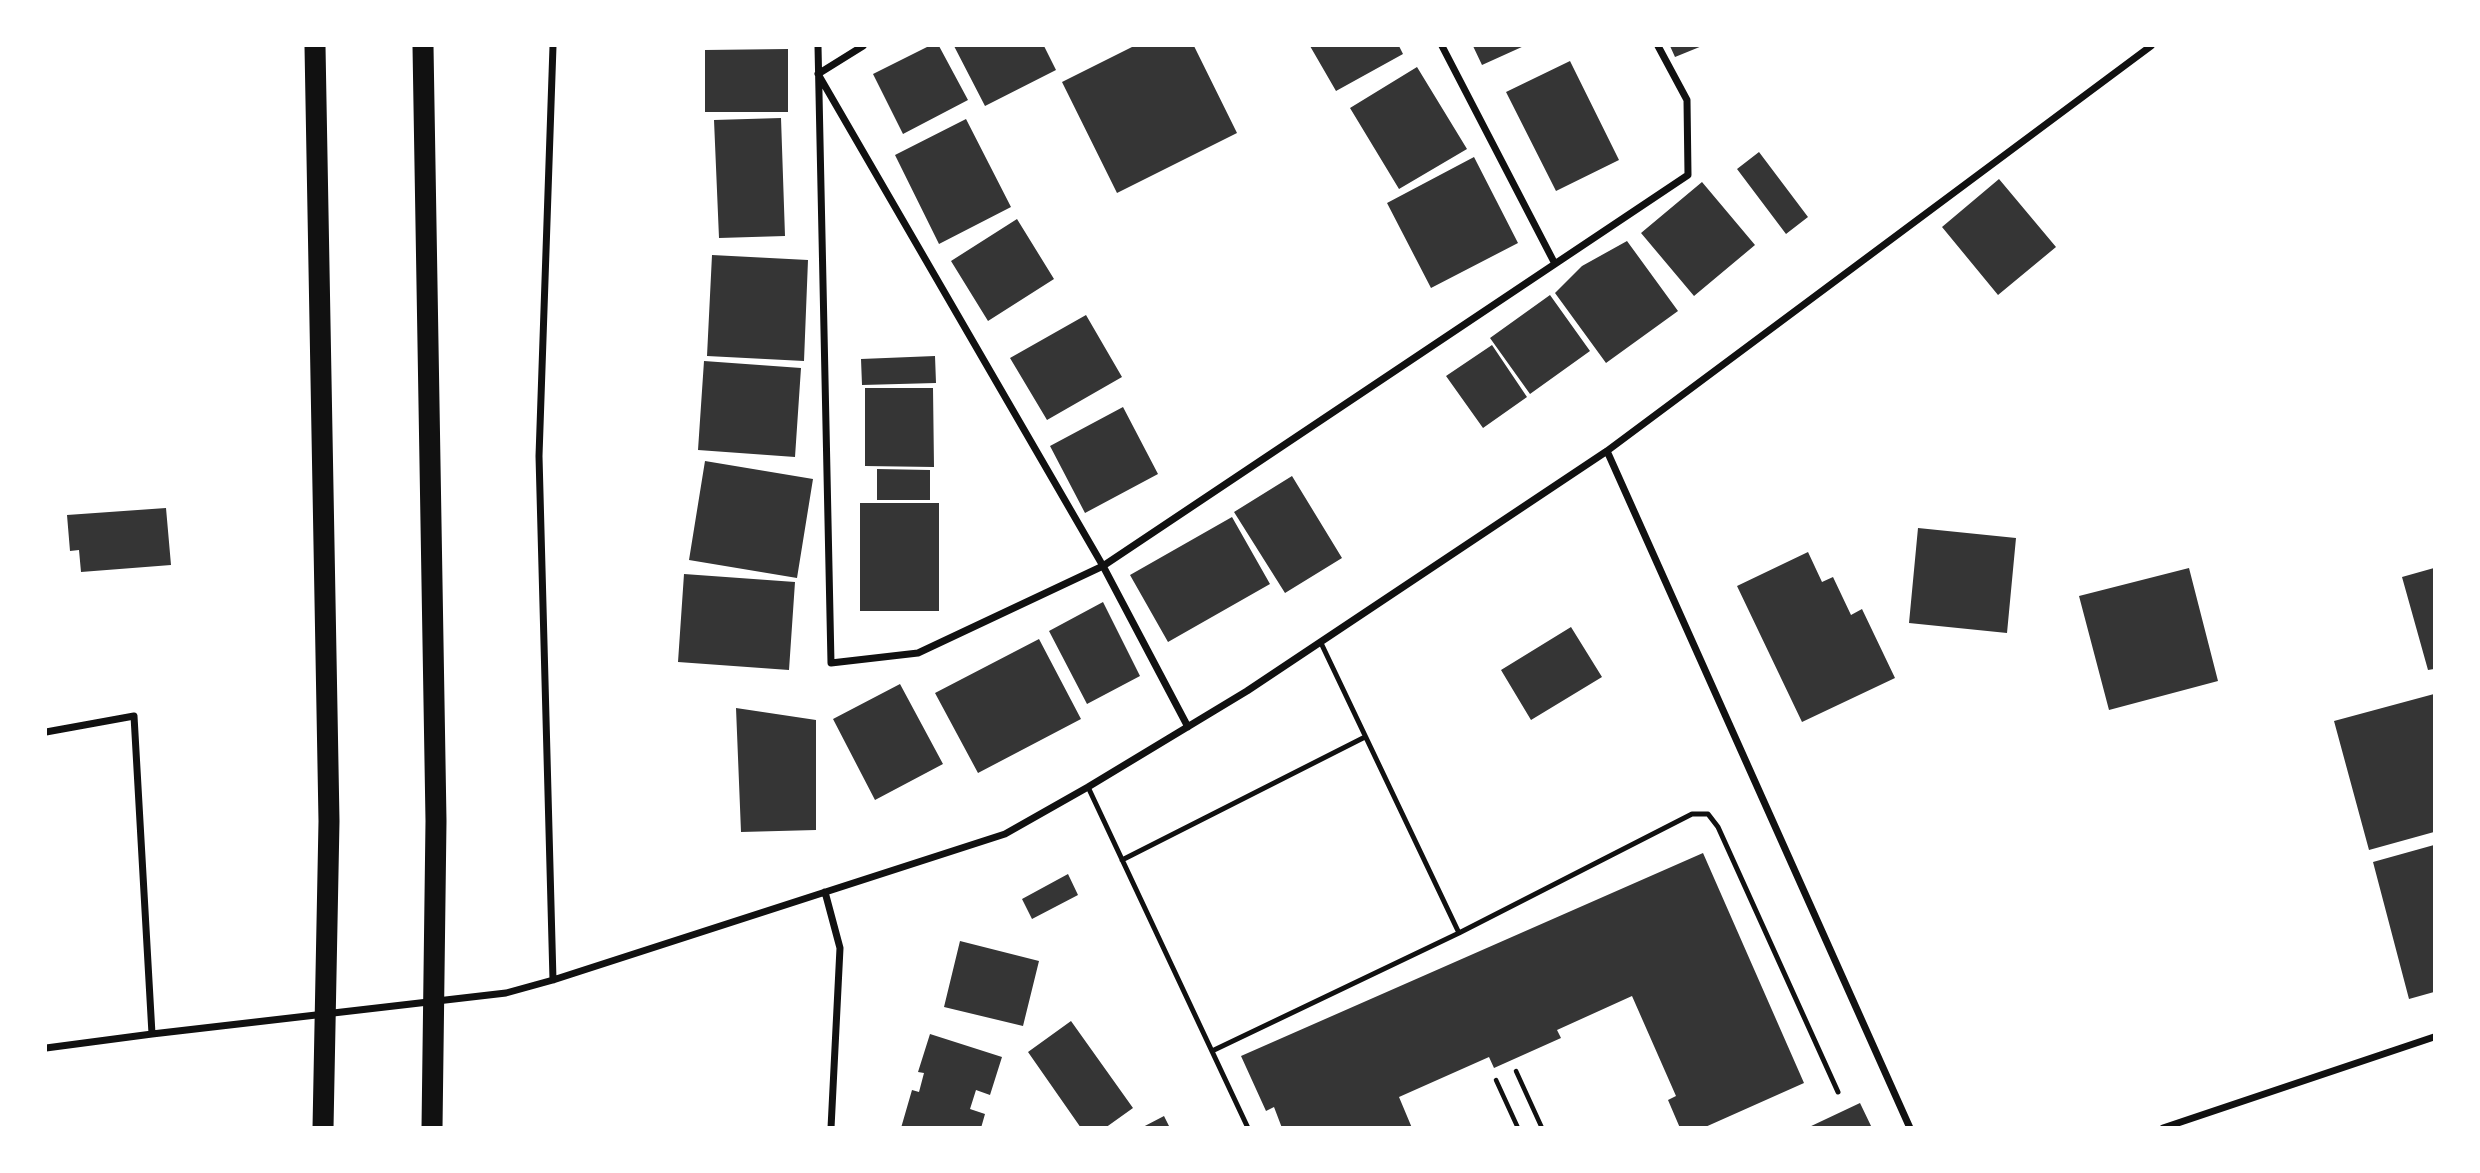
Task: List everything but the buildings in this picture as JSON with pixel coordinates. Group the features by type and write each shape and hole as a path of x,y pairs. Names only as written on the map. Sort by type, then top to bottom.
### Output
{"highway":[{"path":"315,46 328,807 323,1128"},
{"path":"423,46 436,821 432,1128"}],"street":[{"path":"553,46 539,456 553,980"},
{"path":"818,46 831,663 918,653 1103,566 1554,262 1688,175 1688,100 1658,46"},
{"path":"818,74 863,46"},
{"path":"1442,46 1554,262"},
{"path":"46,1048 506,993 1005,834 1188,727 1321,643 1607,451 2151,46"},
{"path":"818,74 1103,566 1188,727"},
{"path":"1607,451 1910,1128"},
{"path":"46,732 134,716 152,1034"},
{"path":"825,892 840,948 831,1128"},
{"path":"2163,1128 2434,1037"}],"lane":[{"path":"1321,643 1459,933"},
{"path":"1122,860 1366,737"},
{"path":"1088,787 1248,1128"},
{"path":"1212,1051 1459,933 1692,814 1708,814 1718,827 1838,1092"}],"path":[{"path":"1516,1070 1542,1128"},
{"path":"1496,1080 1518,1128"}]}
